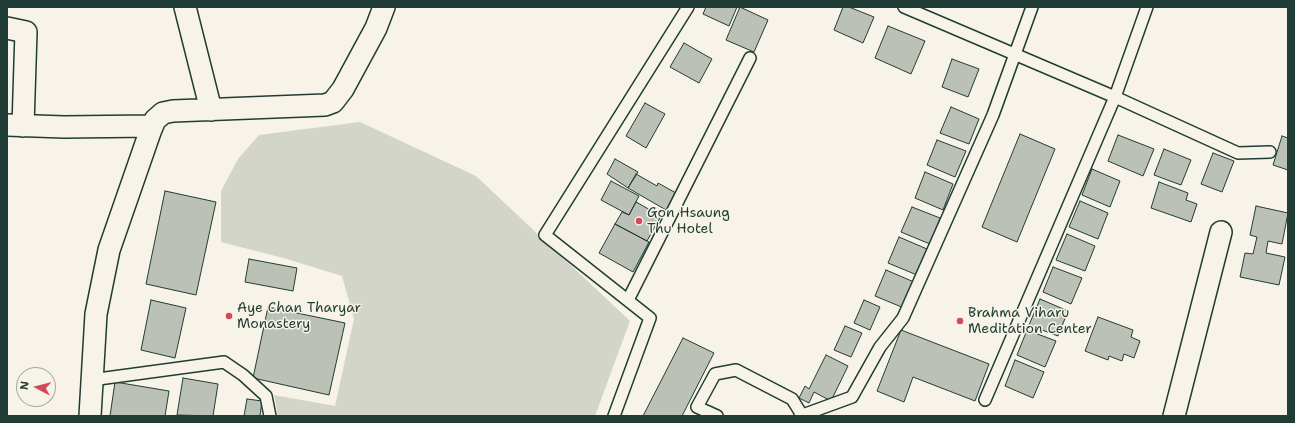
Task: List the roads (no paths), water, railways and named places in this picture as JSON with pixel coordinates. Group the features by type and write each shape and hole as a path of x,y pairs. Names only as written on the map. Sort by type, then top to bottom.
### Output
{"street":[{"path":"185,7 211,110"},
{"path":"90,416 96,314 110,250 155,120 163,113 173,111 325,105 333,102 343,89 376,28 384,7"},
{"path":"7,28 26,32 15,126 152,126"},
{"path":"1174,416 1221,232"}],"lane":[{"path":"614,416 650,318 545,235 688,7"},
{"path":"904,7 1115,97 1238,153 1270,152"},
{"path":"717,416 697,407 715,374 736,370 792,399 801,416 852,397 880,347 903,318 993,115 1032,7"},
{"path":"985,400 1115,97 1147,7"},
{"path":"628,300 750,58"},
{"path":"91,380 224,362 243,375 266,396 270,416"}],"place":[{"name":"Gon Hsaung Thu Hotel","path":"639,221"},
{"name":"Aye Chan Tharyar Monastery","path":"229,316"},
{"name":"Brahma Viharu Meditation Center","path":"960,321"}]}
